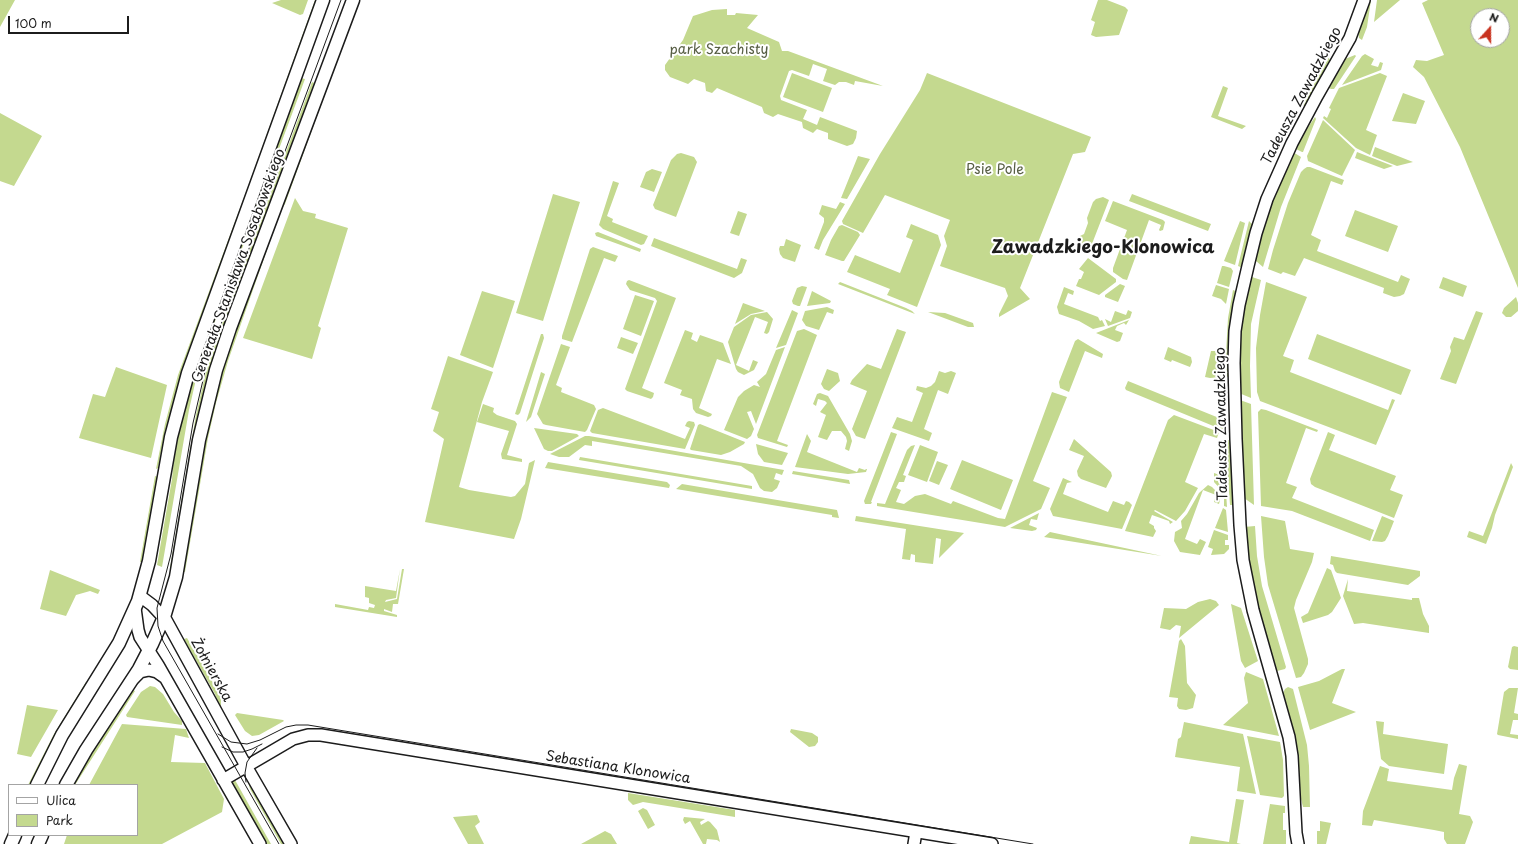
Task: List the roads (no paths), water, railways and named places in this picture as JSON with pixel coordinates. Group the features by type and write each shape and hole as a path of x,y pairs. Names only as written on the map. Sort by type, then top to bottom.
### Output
{"main road":[{"name":"Generała Stanisława Sosabowskiego","path":"37,784 64,730 119,643 140,596 149,560 171,437 188,373 323,0"},
{"name":"Generała Stanisława Sosabowskiego","path":"67,784 86,750 149,651 164,618 176,577 199,440 218,362 353,0"}],"street":[{"name":"Tadeusza Zawadzkiego","path":"1357,21 1358,0"},
{"name":"Tadeusza Zawadzkiego","path":"1298,844 1296,833 1294,773 1290,741 1253,610 1243,560 1236,439 1234,363 1235,331 1239,305 1255,236 1267,199 1292,143 1349,40 1364,0"},
{"name":"Żołnierska","path":"140,596 152,605 164,618 291,844"},
{"path":"135,608 139,635 166,679 260,844"},
{"path":"133,678 140,672 151,670 159,673 166,679"},
{"name":"Sebastiana Klonowica","path":"246,766 293,739 308,735 321,734 992,844"},
{"path":"223,780 246,766"},
{"path":"914,844 916,832"}],"tram line":[{"path":"279,844 163,641 158,626 157,608 171,554 193,423 207,363 341,0"},
{"path":"218,734 231,742 247,744 260,740 286,727 308,725 1033,844"},
{"path":"222,747 233,752 243,752 262,744"},
{"path":"246,782 245,773 247,762 257,748"}],"district":[{"name":"Zawadzkiego-Klonowica","path":"1103,248"}],"park label":[{"name":"park Szachisty","path":"719,50"},
{"name":"Psie Pole","path":"995,170"}]}
